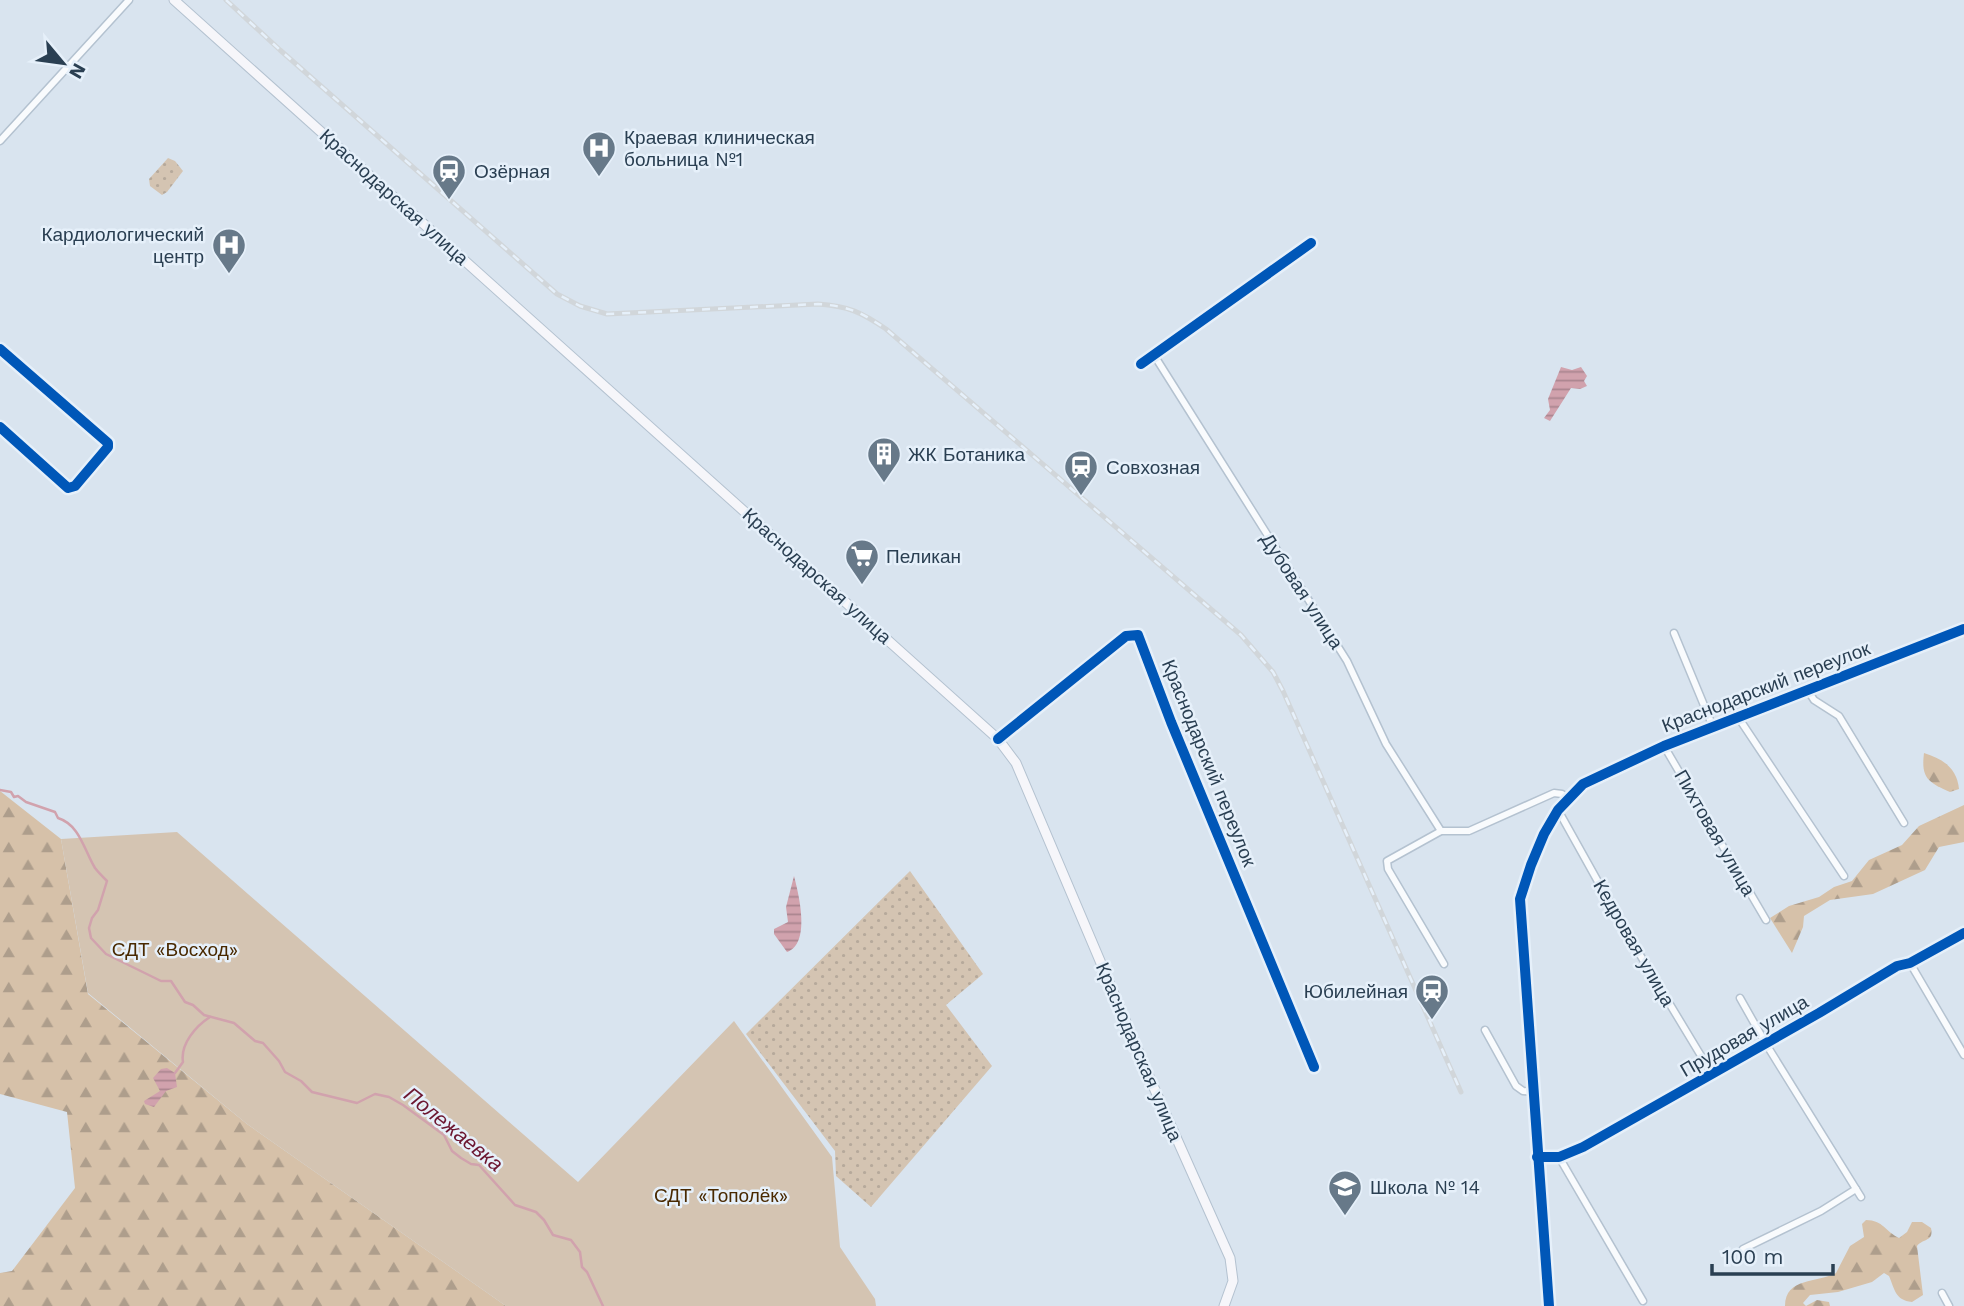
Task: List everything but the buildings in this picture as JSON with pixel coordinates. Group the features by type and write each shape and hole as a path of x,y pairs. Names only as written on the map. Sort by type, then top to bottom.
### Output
{"main road":[{"name":"Краснодарская улица","path":"174,0 998,739 1016,763 1151,1081 1230,1258 1233,1281 1224,1306"},
{"name":"Краснодарский переулок","path":"1549,1306 1520,899 1531,865 1558,810 1583,784 1664,746 1964,629"}],"street":[{"path":"0,141 129,0"},
{"path":"1141,364 1311,243"},
{"path":"0,349 108,443 106,451 75,486 68,488 0,427"},
{"name":"Дубовая улица","path":"1154,355 1347,660 1386,744 1441,831"},
{"path":"1674,633 1713,727"},
{"name":"Краснодарский переулок","path":"998,739 1126,636 1138,635 1171,722 1314,1067"},
{"path":"1807,689 1814,700 1839,716 1904,823"},
{"path":"1738,717 1844,877"},
{"name":"Пихтовая улица","path":"1664,746 1766,920"},
{"path":"1444,964 1388,869 1387,861 1441,831 1469,831 1554,793 1562,793 1568,798"},
{"name":"Кедровая улица","path":"1558,810 1625,930 1712,1074"},
{"name":"Прудовая улица","path":"1537,1157 1559,1157 1612,1131 1897,966 1910,962 1964,933"},
{"path":"1910,962 1964,1055"},
{"path":"1740,998 1861,1197"},
{"path":"1485,1030 1516,1086 1523,1091 1533,1092"},
{"path":"1559,1157 1643,1301"},
{"path":"1743,1249 1821,1211 1856,1189"},
{"path":"1942,1293 1949,1306"}],"green space":[{"path":"168,158 175,161 183,171 162,195 150,186 149,179"},
{"path":"1924,753 1948,765 1955,775 1959,789 1950,792 1927,778"},
{"path":"0,791 61,839 88,994 247,1124 506,1306 0,1306 0,1273 12,1271 75,1188 67,1112 0,1094"},
{"path":"1964,805 1964,842 1939,847 1925,870 1873,894 1830,900 1804,916 1803,927 1792,953 1770,918 1789,906 1819,897 1834,887 1852,881 1869,860 1902,845 1919,826"},
{"name":"СДТ «Восход»","path":"177,832 578,1182 734,1021 832,1157 840,1247 875,1299 876,1306 506,1306 247,1124 88,993 61,839"},
{"path":"910,871 983,974 946,1005 992,1066 871,1207 836,1176 835,1151 746,1034"},
{"path":"1866,1220 1880,1224 1899,1238 1907,1232 1912,1222 1922,1222 1931,1228 1931,1236 1917,1246 1923,1295 1912,1302 1899,1297 1889,1276 1884,1273 1872,1282 1838,1292 1810,1295 1803,1303 1806,1306 1785,1306 1790,1290 1804,1282 1836,1273 1850,1246 1864,1237 1862,1224"},
{"path":"1817,1300 1829,1302 1830,1306 1806,1306"}],"shaded area":[{"path":"1561,367 1572,370 1581,367 1587,376 1584,381 1587,386 1580,389 1571,388 1550,421 1544,418 1550,410 1548,399"},
{"path":"794,876 801,929 799,939 787,952 774,934 774,929 788,922 786,907"},
{"path":"167,1068 175,1073 177,1087 166,1091 154,1107 145,1104 144,1101 160,1091 153,1078 161,1069"}],"waterway":[{"name":"Полежаевка","path":"0,790 11,792 14,797 18,796 26,802 55,812 58,818 72,826 81,839 95,868 107,881 89,928 91,938 106,954 161,981 171,981 185,1002 204,1015 234,1023 255,1041 263,1043 285,1072 301,1081 312,1092 357,1103 375,1094 389,1097 403,1105 444,1135 452,1151 471,1164 479,1165 515,1205 536,1212 553,1235 571,1240 580,1252 582,1267 603,1306"},
{"name":"Полежаевка","path":"175,1073 183,1062 184,1049 190,1036 210,1017"}],"railway":[{"path":"226,0 557,294 580,306 607,314 818,304 838,306 861,314 886,329 1241,635 1273,672 1283,691 1461,1092"}],"cycle path":[{"path":"1141,364 1311,243"},
{"path":"0,349 108,443 108,447 75,486 68,488 0,427"},
{"path":"1549,1306 1520,899 1544,834 1558,810 1583,784 1664,746 1964,629"},
{"path":"998,739 1126,636 1138,635 1171,722 1314,1067"},
{"path":"1537,1157 1559,1157 1583,1147 1897,966 1910,963 1964,933"}],"place":[{"name":"Краевая клиническая больница №1","path":"599,178"},
{"name":"Озёрная","path":"449,201"},
{"name":"Кардиологический центр","path":"229,275"},
{"name":"ЖК Ботаника","path":"884,484"},
{"name":"Совхозная","path":"1081,497"},
{"name":"Пеликан","path":"862,586"},
{"name":"Юбилейная","path":"1432,1021"},
{"name":"Школа № 14","path":"1345,1217"}],"park label":[{"name":"СДТ «Тополёк»","path":"721,1195"}]}
